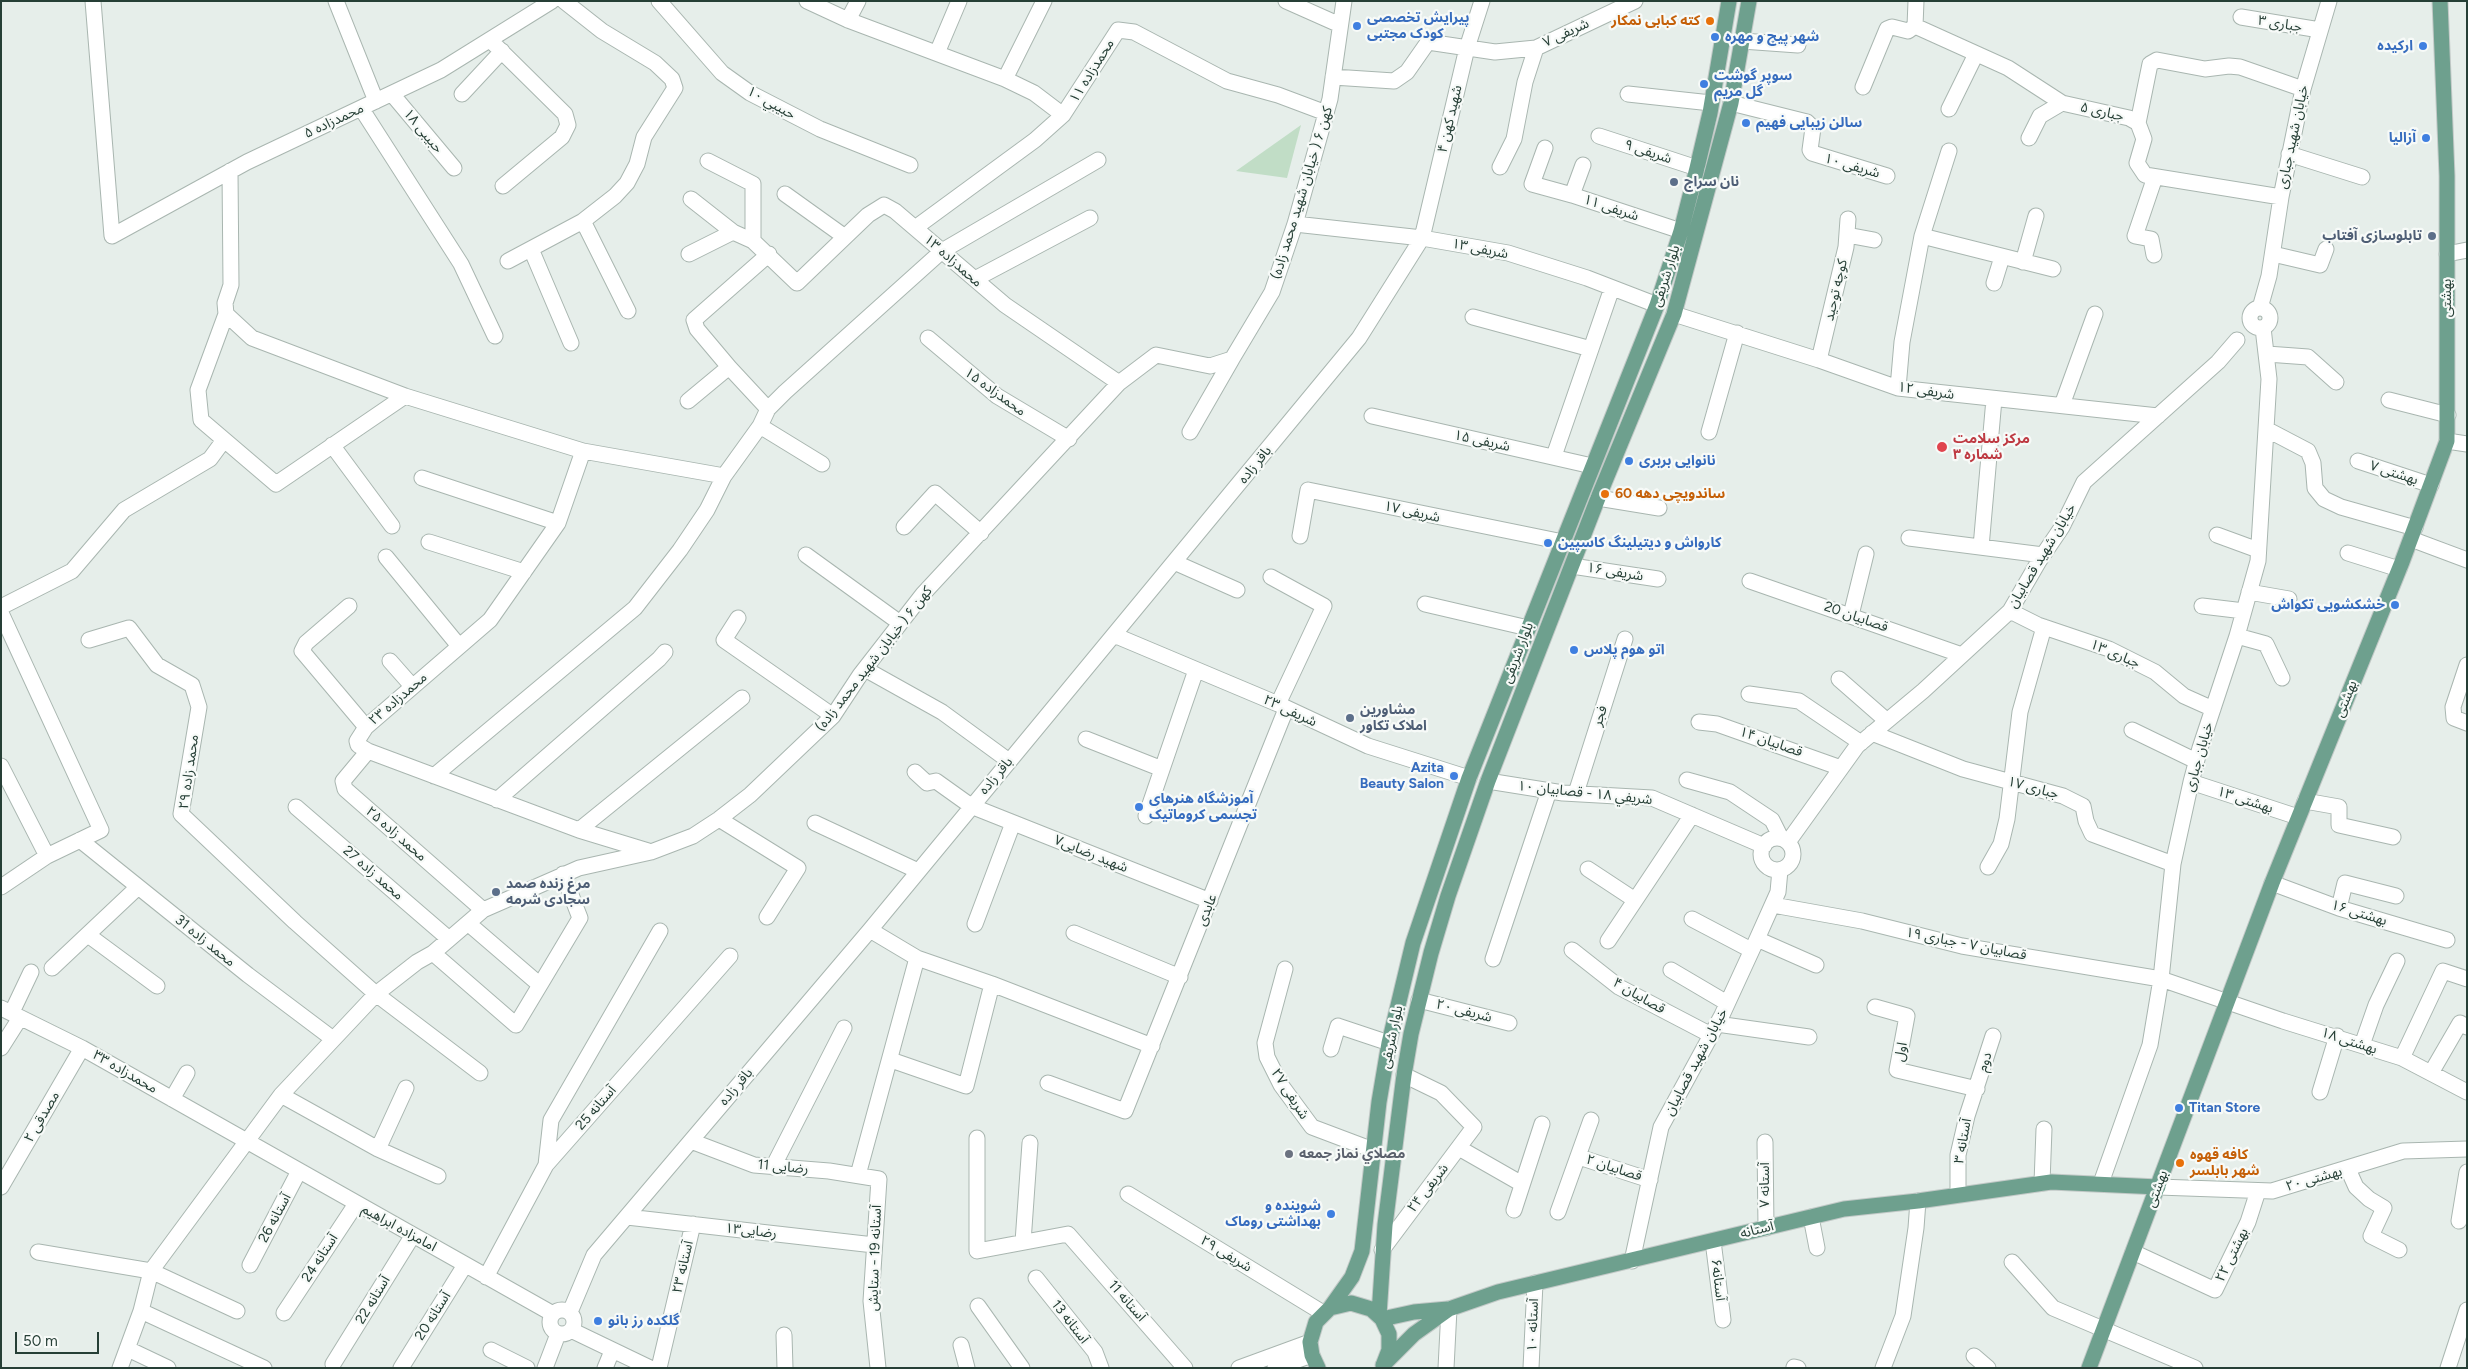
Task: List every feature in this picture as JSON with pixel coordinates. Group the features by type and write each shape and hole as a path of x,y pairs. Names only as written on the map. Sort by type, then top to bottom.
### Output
{"main road":[{"name":"بلوار شریفی","path":"1313,1355 1314,1326 1344,1289 1359,1259 1389,1043 1413,943 1469,778 1657,305 1681,231 1697,168 1711,103 1729,1"},
{"name":"بلوار شریفی","path":"1382,1367 1389,1350 1389,1334 1381,1317 1382,1255 1404,1075 1419,1000 1448,896 1488,781 1598,498 1674,314 1731,102 1750,1"},
{"name":"بهشتی","path":"2090,1368 2103,1328 2272,883 2399,569 2447,441 2445,97 2440,1"},
{"path":"1702,145 1719,149"},
{"path":"1469,778 1488,781"},
{"name":"آستانه","path":"1382,1367 1414,1334 1449,1309 1535,1283 1844,1209 1918,1201 2042,1183 2101,1183 2158,1187"},
{"path":"1359,1259 1362,1269 1367,1274 1374,1272 1382,1255"},
{"path":"1327,1311 1340,1304 1356,1304 1371,1309 1381,1317 1449,1309"}],"street":[{"name":"محمدزاده ۵","path":"93,1 112,236 230,171 441,70 552,1"},
{"path":"336,1 376,101"},
{"path":"508,261 582,221 615,196 627,182 637,164 644,137 675,88 672,80 656,63 602,31 564,1"},
{"name":"حبيبي ١٠","path":"659,1 722,73 750,93 820,129 910,165"},
{"name":"محمدزاده ۱۱","path":"807,1 848,20 1004,79 1034,93 1063,115 1118,30 1134,32 1228,81 1278,95 1326,113"},
{"path":"848,20 858,1"},
{"path":"937,53 959,1"},
{"path":"1004,79 1044,1"},
{"path":"1286,1 1340,25"},
{"name":"کهن ۶ ( خیابان شهید محمد زاده)","path":"151,1272 281,1095 376,994 417,962 433,953 483,910 578,868 651,852 693,836 719,819 750,795 833,716 865,669 923,594 1119,383 1156,355 1210,366 1232,359 1272,292 1295,224 1326,113 1344,1"},
{"name":"شهید کهن ۴","path":"1422,238 1467,48 1482,1"},
{"name":"شریفی ۷","path":"1333,77 1394,81 1407,72 1428,42 1495,52 1536,48 1635,1"},
{"path":"1863,87 1887,29 1892,27 1908,31 1915,26 1916,1"},
{"name":"خیابان شهید جباری","path":"2260,319 2302,90 2329,1"},
{"name":"جباری ۳","path":"2240,17 2320,30"},
{"name":"جباری ۵","path":"1915,26 2008,68 2062,103 2129,118 2138,123 2144,139 2137,163 2145,175 2281,197"},
{"path":"490,40 565,114 568,125 562,137 503,186"},
{"path":"1742,41 1798,45"},
{"path":"1500,167 1514,138 1525,82 1536,48"},
{"path":"462,94 502,51"},
{"path":"1949,108 1976,54"},
{"path":"2138,123 2150,64 2157,60 2205,69 2229,66 2240,67 2302,90"},
{"name":"حبیبی ۱۸","path":"392,94 454,168"},
{"path":"1628,94 1711,103"},
{"name":"شریفی ۱۰","path":"1731,102 1807,122 1812,128 1810,150 1812,154 1887,176"},
{"path":"2029,138 2040,116 2062,103"},
{"path":"361,108 461,264 495,336"},
{"path":"915,228 1035,140 1063,115"},
{"name":"شریفی ۹","path":"1599,136 1697,168"},
{"path":"1545,148 1532,184 1572,196"},
{"path":"1898,388 1902,342 1922,236 1949,152"},
{"path":"2289,154 2362,177"},
{"path":"708,160 753,184 753,241"},
{"path":"434,776 635,608 680,550 707,510 724,476 760,426 768,409 785,392 942,251 1098,160"},
{"name":"شریفی ۱۱","path":"1583,165 1572,196 1681,231"},
{"path":"230,171 231,286 225,303 226,314 198,390 201,420 276,484 405,396"},
{"path":"2154,255 2151,239 2135,236 2155,177"},
{"path":"785,194 845,237"},
{"path":"691,199 733,232 753,241 769,254 694,320 698,329 768,409"},
{"name":"محمدزاده ۱۳","path":"769,254 797,283 868,215 884,205 896,211 1005,305 1119,383"},
{"path":"2023,262 2036,216"},
{"path":"975,279 1090,218"},
{"name":"کوچه توحید","path":"1819,360 1847,235 1848,219"},
{"path":"582,221 628,311"},
{"name":"شریفی ۱۳","path":"1295,224 1422,238 1508,253 1657,305"},
{"path":"689,254 733,232"},
{"path":"1847,235 1874,240"},
{"path":"1922,236 2053,268"},
{"name":"باقر زاده","path":"570,1312 594,1255 870,930 1359,338 1422,238"},
{"path":"531,249 571,343"},
{"path":"2273,254 2320,265 2326,249"},
{"path":"2447,254 2467,250"},
{"path":"1994,282 2002,257"},
{"path":"1554,456 1612,288"},
{"path":"226,314 252,338 405,396 583,452 724,476"},
{"name":"شریفی ۱۲","path":"1674,314 1819,360 1898,388 2158,416"},
{"path":"2062,406 2095,314"},
{"path":"1473,316 1591,349"},
{"name":"خیابان شهید قصابیان","path":"1784,840 1867,738 2010,611 2062,527 2084,482 2218,362 2237,340 2260,319"},
{"name":"خیابان جباری","path":"2101,1183 2150,1045 2161,979 2173,864 2196,761 2237,636 2258,550 2269,379 2267,354 2260,319"},
{"path":"1709,432 1737,334"},
{"name":"محمدزاده ۱۵","path":"928,338 996,396 1069,439"},
{"path":"2267,354 2308,357 2336,382"},
{"path":"1190,432 1232,359"},
{"path":"688,402 729,366"},
{"path":"1981,547 1994,399"},
{"path":"2389,400 2448,415"},
{"name":"شریفی ۱۵","path":"1372,416 1592,466"},
{"path":"760,426 822,464"},
{"path":"2266,429 2308,451 2313,463 2315,488 2324,499 2413,533 2467,560"},
{"path":"1,607 72,571 124,510 210,459 224,440"},
{"path":"2447,441 2467,444"},
{"path":"332,445 392,526"},
{"name":"محمدزاده ۲۳","path":"368,751 358,745 357,741 366,727 490,620 558,523 583,452"},
{"name":"بهشتی ۷","path":"2358,461 2431,485"},
{"path":"422,478 558,523"},
{"name":"شریفی ۱۷","path":"1300,536 1308,490 1563,542"},
{"path":"904,527 935,493 981,533"},
{"path":"1598,498 1659,508"},
{"path":"2217,535 2258,550"},
{"path":"1909,538 2043,555"},
{"path":"429,542 524,572"},
{"path":"2348,553 2399,569"},
{"path":"1852,615 1866,554"},
{"path":"806,555 900,623"},
{"path":"386,558 459,646"},
{"path":"1174,562 1237,590"},
{"name":"شریفی ۱۶","path":"1572,566 1658,579"},
{"name":"عابدی","path":"1048,1083 1125,1111 1210,901 1282,707 1324,606 1271,577"},
{"name":"قصابیان 20","path":"1750,581 1962,654"},
{"path":"2249,592 2289,599"},
{"path":"1425,604 1528,628"},
{"path":"349,606 306,643 302,652 366,727"},
{"path":"2202,606 2244,611"},
{"name":"جباری ۱۳","path":"2010,611 2044,627 2109,649 2155,672 2184,696 2213,709"},
{"path":"1,613 101,830 47,856 1,887"},
{"path":"738,618 724,640 833,716"},
{"path":"1988,867 2003,836 2007,819 2020,712 2044,627"},
{"name":"محمد زاده ۲۹","path":"89,640 129,628 157,665 192,685 199,707 181,814 295,922 376,994"},
{"name":"شریفی ۲۳","path":"1114,635 1368,746 1469,778"},
{"path":"2237,636 2266,644 2282,678"},
{"name":"فجر","path":"1576,794 1625,639"},
{"path":"497,800 665,652"},
{"path":"390,661 412,686"},
{"path":"2467,665 2453,707 2454,718 2467,723"},
{"path":"865,669 942,712 1009,761"},
{"path":"1146,816 1196,670"},
{"path":"1839,679 1887,721"},
{"name":"جباری ۱۷","path":"1749,694 1799,701 1867,738 2070,799 2083,806 2086,821 2092,834 2173,864"},
{"path":"579,830 742,698"},
{"name":"قصابیان ۱۴","path":"1699,722 1725,727 1841,768"},
{"path":"2132,730 2196,761"},
{"path":"1086,739 1162,769"},
{"path":"368,751 579,830 651,852"},
{"name":"محمد زاده ۲۵","path":"368,751 343,782 345,789 483,910"},
{"path":"1,766 47,856"},
{"name":"شهید رضایی۷","path":"915,772 927,783 936,781 971,806 1210,901"},
{"path":"1687,780 1730,792 1772,820 1784,840 1792,848 1793,855 1791,862 1780,870 1766,866 1761,853 1764,846 1774,838 1784,840"},
{"name":"شريفي ۱۸ - قصابیان ۱۰","path":"1488,781 1576,794 1652,798 1764,846"},
{"name":"بهشتی ۱۳","path":"2191,782 2298,817"},
{"path":"1493,958 1550,790"},
{"path":"2305,801 2339,806 2340,825 2393,837"},
{"name":"محمد زاده 27","path":"296,807 450,939"},
{"path":"1608,941 1692,814"},
{"path":"719,819 798,868 767,917"},
{"path":"815,823 918,871"},
{"path":"976,924 1014,823"},
{"name":"محمد زاده 31","path":"80,840 248,975 333,1039"},
{"path":"1588,869 1635,900"},
{"name":"خیابان شهید قصابیان","path":"1632,1261 1661,1127 1714,1030 1773,905 1778,892 1780,870"},
{"path":"433,953 516,1024 580,918 563,874"},
{"name":"بهشتی ۱۶","path":"2272,883 2339,908 2448,940"},
{"path":"2339,908 2345,883 2396,896"},
{"path":"52,968 138,887"},
{"name":"قصابيان ۷ - جباری ۱۹","path":"1773,905 1862,922 1962,946 2161,979 2227,1002"},
{"path":"1692,919 1754,945 1816,965"},
{"path":"468,924 540,985"},
{"path":"870,930 917,958 992,984 1152,1046"},
{"path":"546,1165 551,1120 660,931"},
{"path":"1074,933 1180,977"},
{"path":"88,936 157,986"},
{"name":"قصابیان ۴","path":"1572,950 1619,987 1714,1030 1809,1037"},
{"name":"آستانه 25","path":"486,1277 546,1165 730,956"},
{"path":"858,1175 891,1060 917,958"},
{"path":"2362,1045 2376,1005 2397,961"},
{"name":"شریفی ۲۷","path":"1285,969 1264,1044 1267,1057 1281,1085 1312,1127 1373,1150"},
{"path":"1671,970 1727,1003"},
{"path":"2402,1058 2443,971 2467,979"},
{"path":"1,1048 11,1013 31,972"},
{"path":"891,1060 966,1086 992,984"},
{"path":"376,994 480,1073"},
{"name":"شریفی ۲۰","path":"1419,1000 1509,1023"},
{"name":"بهشتی ۱۸","path":"2227,1002 2402,1058 2467,1092"},
{"name":"اول","path":"1874,1007 1907,1016 1897,1070 1977,1089"},
{"name":"محمدزاده ۳۳","path":"11,1013 82,1048 246,1141"},
{"path":"2430,1072 2460,1023 2467,1027"},
{"path":"1331,1049 1338,1026 1389,1043"},
{"path":"773,1167 844,1028"},
{"name":"دوم","path":"1977,1089 1993,1036"},
{"path":"2320,1092 2337,1036"},
{"name":"مصدقی ۲","path":"1,1186 82,1048"},
{"path":"172,1099 187,1073"},
{"name":"شریفی ۲۴","path":"1382,1255 1474,1127 1441,1093 1404,1075"},
{"path":"378,1149 406,1088"},
{"name":"آستانه ۳","path":"1958,1195 1958,1155 1966,1116 1977,1089"},
{"path":"281,1095 378,1149 438,1176"},
{"path":"1558,1212 1591,1120"},
{"path":"1514,1210 1542,1124"},
{"path":"2042,1183 2044,1129"},
{"path":"977,1138 976,1251 1023,1242 1030,1143"},
{"name":"امامزاده ابراهیم","path":"246,1141 553,1314"},
{"name":"رضایی 11","path":"691,1141 754,1166 858,1175 879,1179"},
{"name":"آستانه ۷","path":"1765,1142 1766,1228"},
{"path":"1458,1148 1522,1184"},
{"name":"بهشتی ۲۰","path":"2158,1187 2272,1191 2403,1151 2467,1149"},
{"name":"قصابیان ۲","path":"1579,1157 1650,1180"},
{"path":"2348,1169 2356,1187 2369,1199 2384,1208 2372,1236 2399,1250"},
{"name":"آستانه 26","path":"250,1264 299,1171"},
{"path":"2459,1221 2467,1172"},
{"name":"آستانه 19 - ستایش","path":"878,1368 871,1301 879,1179"},
{"name":"بهشتی ۲۲","path":"2133,1252 2215,1290 2248,1222 2258,1191"},
{"name":"شریفی ۲۹","path":"1128,1194 1327,1311"},
{"path":"1883,1368 1903,1316 1916,1228 1918,1201"},
{"name":"آستانه 24","path":"284,1313 356,1204"},
{"name":"رضایی۱۳","path":"627,1217 874,1245"},
{"path":"1811,1217 1817,1248"},
{"name":"آستانه ۲۳","path":"659,1368 693,1224"},
{"name":"آستانه 11","path":"1023,1242 1068,1234 1186,1368"},
{"name":"آستانه 22","path":"334,1364 412,1235"},
{"name":"آستانه۶","path":"1714,1241 1723,1320"},
{"path":"38,1252 151,1272 237,1311"},
{"path":"2012,1262 2053,1308 2195,1368"},
{"name":"آستانه 20","path":"401,1368 465,1265"},
{"path":"120,1368 141,1311 151,1272"},
{"name":"آستانه 13","path":"1036,1278 1095,1352 1101,1368"},
{"name":"آستانه ۱۰","path":"1531,1368 1535,1283"},
{"path":"978,1306 1022,1368"},
{"path":"1446,1368 1449,1309"},
{"path":"545,1368 564,1332 574,1319 570,1312 559,1310 553,1314 550,1325 564,1332 650,1368"},
{"path":"2448,1368 2467,1310"},
{"path":"141,1311 264,1368"},
{"path":"784,1335 785,1368"},
{"path":"961,1345 966,1368"},
{"path":"128,1349 168,1368"},
{"path":"491,1350 528,1368"},
{"path":"605,1368 612,1351"},
{"path":"1239,1368 1313,1355"},
{"path":"1275,1368 1313,1355"},
{"path":"1974,1356 1988,1368"},
{"path":"1794,1367 1798,1368"}],"green space":[{"path":"1301,125 1287,178 1236,171"}],"place":[{"name":"کته کبابی نمکار","path":"1710,21"},
{"name":"پیرایش تخصصی کودک مجتبی","path":"1357,26"},
{"name":"شهر پیچ و مهره","path":"1715,37"},
{"name":"ارکیده","path":"2423,46"},
{"name":"سوپر گوشت گل مریم","path":"1704,84"},
{"name":"سالن زیبایی فهیم","path":"1746,123"},
{"name":"آزالیا","path":"2426,138"},
{"name":"نان سراج","path":"1674,182"},
{"name":"تابلوسازی آفتاب","path":"2432,236"},
{"name":"مرکز سلامت شماره ۳","path":"1942,447"},
{"name":"نانوایی بربری","path":"1629,461"},
{"name":"ساندویچی دهه 60","path":"1605,494"},
{"name":"کارواش و دیتیلینگ کاسپین","path":"1548,543"},
{"name":"خشکشویی تکواش","path":"2395,605"},
{"name":"اتو هوم پلاس","path":"1574,650"},
{"name":"مشاورین املاک تکاور","path":"1350,718"},
{"name":"Azita Beauty Salon","path":"1454,776"},
{"name":"آموزشگاه هنرهای تجسمی کروماتیک","path":"1139,807"},
{"name":"مرغ زنده صمد سجادی شرمه","path":"496,892"},
{"name":"Titan Store","path":"2179,1108"},
{"name":"مصلاي نماز جمعه","path":"1289,1154"},
{"name":"کافه قهوه شهر بابلسر","path":"2180,1163"},
{"name":"شوینده و بهداشتی روماک","path":"1331,1214"},
{"name":"گلکده رز بانو","path":"598,1321"}]}
